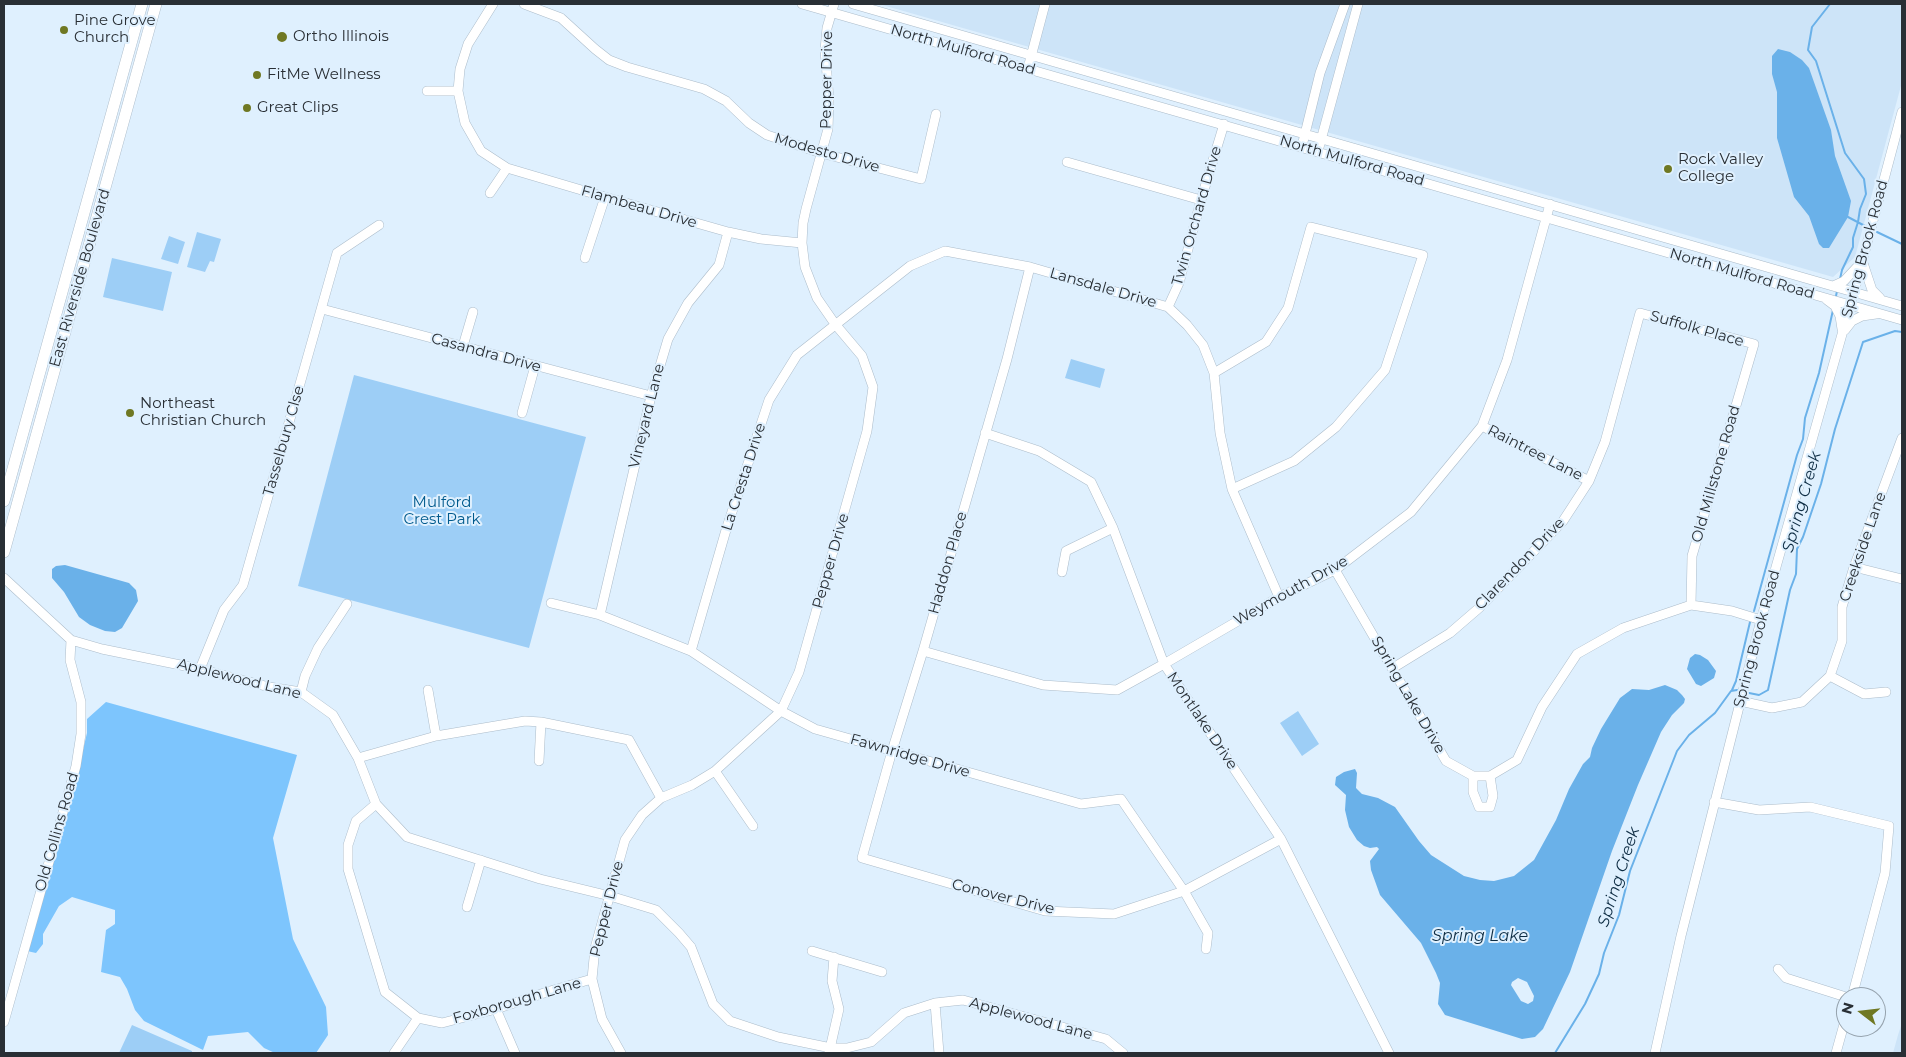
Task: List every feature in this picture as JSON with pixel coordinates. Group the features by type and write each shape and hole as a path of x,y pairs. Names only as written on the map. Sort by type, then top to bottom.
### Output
{"main road":[{"name":"East Riverside Boulevard","path":"4,501 142,4"},
{"name":"East Riverside Boulevard","path":"4,552 156,4"},
{"path":"73,252 86,256"}],"street":[{"name":"Flambeau Drive","path":"493,4 473,35 464,54 458,91 465,123 481,151 508,168 605,197 728,232 761,239 802,243"},
{"name":"Modesto Drive","path":"524,4 561,18 594,49 609,60 704,89 726,101 749,123 768,135 821,153 921,179 936,114"},
{"name":"North Mulford Road","path":"802,4 833,8 1028,68 1902,320"},
{"name":"North Mulford Road","path":"853,4 1321,137 1902,306"},
{"path":"1028,68 1045,4"},
{"path":"1302,146 1325,55 1345,4"},
{"path":"1318,151 1358,4"},
{"name":"Pepper Drive","path":"621,1053 602,1019 592,979 595,948 625,840 642,815 661,798 692,785 715,771 781,711 799,672 851,492 868,422 873,387 862,356 835,324 817,298 805,268 802,243 803,223 829,118 825,50 833,8"},
{"path":"427,91 458,91"},
{"name":"Spring Brook Road","path":"1656,1053 1681,936 1761,620 1843,332 1902,112"},
{"name":"Twin Orchard Drive","path":"1168,307 1179,283 1224,124"},
{"path":"1067,162 1201,200"},
{"path":"490,193 508,168"},
{"path":"585,258 605,197"},
{"name":"Weymouth Drive","path":"923,651 1044,685 1117,690 1279,597 1335,570 1411,512 1482,426 1507,360 1550,204"},
{"name":"Tasselbury Clse","path":"200,669 224,610 242,585 338,253 379,225"},
{"path":"1214,373 1266,342 1288,308 1311,227 1424,255 1385,370 1336,427 1294,461 1232,488"},
{"name":"Vineyard Lane","path":"600,615 651,396 668,339 688,303 718,265 728,232"},
{"name":"Lansdale Drive","path":"835,324 910,266 946,251 1030,267 1168,307 1187,325 1203,345 1214,373 1220,433 1232,488 1279,597"},
{"path":"1833,286 1844,281 1862,261 1872,290 1882,300"},
{"name":"Haddon Place","path":"862,858 1007,359 1030,267"},
{"path":"1824,297 1835,306 1840,316 1843,332"},
{"name":"Casandra Drive","path":"322,309 651,396"},
{"path":"463,346 473,312"},
{"name":"Suffolk Place","path":"1640,313 1754,344"},
{"name":"Clarendon Drive","path":"1393,668 1450,633 1479,608 1563,521 1589,481 1605,442 1640,313"},
{"path":"1843,332 1852,321 1862,316 1881,314"},
{"name":"La Cresta Drive","path":"690,651 726,530 769,400 797,356 835,324"},
{"name":"Old Millstone Road","path":"1691,605 1692,556 1754,344"},
{"path":"522,413 535,366"},
{"name":"Raintree Lane","path":"1482,426 1589,481"},
{"name":"Montlake Drive","path":"985,433 1040,451 1091,482 1113,528 1164,664 1281,839 1389,1053"},
{"name":"Creekside Lane","path":"1740,701 1772,708 1802,702 1830,676 1842,641 1842,607 1854,567 1902,438"},
{"path":"1062,572 1066,551 1113,528"},
{"path":"1854,567 1902,580"},
{"name":"Spring Lake Drive","path":"1335,570 1446,761 1473,776 1490,776"},
{"name":"Applewood Lane","path":"4,578 71,640 102,649 200,669 269,687 301,692 333,715 358,758 376,804 406,837 540,879 610,896 656,910 679,932 691,947 713,1004 730,1021 778,1037 830,1050 871,1042 904,1013 935,1003 963,1000 1106,1039 1123,1053"},
{"name":"Fawnridge Drive","path":"551,603 600,615 690,651 781,711 815,729 1080,804 1121,798 1184,891 1208,933 1206,949"},
{"path":"301,692 305,676 318,648 347,604"},
{"path":"1473,776 1473,792 1479,807 1490,808 1493,796 1490,776 1517,760 1542,707 1577,654 1623,628 1682,606 1691,605 1732,611 1761,620"},
{"name":"Old Collins Road","path":"4,1022 76,766 81,734 82,702 70,660 71,640"},
{"path":"1830,676 1864,694 1886,692"},
{"path":"428,690 436,736"},
{"path":"539,761 541,722"},
{"path":"358,758 436,736 517,723 541,722 629,740 661,798"},
{"path":"715,771 753,826"},
{"path":"1714,802 1759,810 1810,807 1889,826 1885,873 1855,987"},
{"name":"Foxborough Lane","path":"376,804 356,822 348,845 348,869 385,992 418,1018 442,1023 496,1009 550,990 592,979"},
{"name":"Conover Drive","path":"862,858 1045,911 1114,914 1184,891 1281,839"},
{"path":"467,906 481,860"},
{"path":"812,951 882,972"},
{"path":"830,1050 839,1009 832,980 834,957"},
{"path":"1778,968 1786,978 1836,994"},
{"path":"935,1003 939,1053"},
{"path":"496,1009 515,1053"},
{"path":"394,1053 418,1018"},
{"path":"1836,1053 1840,1037"}],"shaded area":[{"name":"Rock Valley College","path":"879,4 1902,4 1902,82 1855,257 1833,277"},
{"path":"106,702 297,755 273,838 293,939 326,1007 328,1035 316,1053 275,1053 264,1048 248,1032 208,1036 203,1050 144,1021 135,1010 120,977 101,972 106,930 115,924 115,910 72,897 59,906 43,934 43,944 36,953 27,951 76,779 87,733 87,719"},
{"path":"1902,1023 1902,1053 1893,1053 1898,1035"}],"green space":[{"path":"197,232 221,239 214,262 210,261 205,272 187,267"},
{"path":"169,236 185,242 178,264 161,259"},
{"path":"112,258 172,272 163,311 103,297"},
{"path":"1071,359 1105,369 1100,388 1065,378"},
{"name":"Mulford Crest Park","path":"354,375 586,437 529,648 298,586"},
{"path":"1298,711 1319,744 1302,756 1280,723"},
{"path":"132,1025 192,1051 192,1053 119,1053"}],"water":[{"path":"1778,49 1790,52 1802,60 1809,68 1831,130 1835,156 1851,201 1848,217 1829,248 1823,248 1819,244 1809,216 1794,197 1777,138 1777,92 1772,74 1772,56"},
{"path":"65,565 129,583 136,590 138,601 122,628 115,632 105,631 90,625 79,617 64,592 52,578 52,569 56,566"},
{"path":"1695,654 1708,660 1716,671 1714,678 1701,686 1696,684 1687,669 1690,658"},
{"name":"Spring Lake","path":"1665,685 1677,690 1685,699 1684,703 1672,715 1661,732 1638,785 1612,851 1570,972 1543,1029 1535,1037 1522,1039 1445,1015 1438,1004 1440,983 1436,973 1421,943 1380,895 1371,870 1370,861 1379,849 1377,847 1370,848 1364,846 1357,840 1349,827 1345,810 1346,795 1335,785 1336,777 1344,772 1355,769 1357,773 1356,788 1362,794 1378,798 1395,807 1431,855 1464,876 1494,881 1514,876 1534,860 1556,820 1569,789 1583,764 1590,757 1601,729 1620,698 1632,689 1649,690","holes":["1518,978 1527,982 1534,996 1533,1001 1528,1004 1521,1001 1511,985"]}],"waterway":[{"name":"Spring Creek","path":"1830,4 1812,27 1808,50 1816,61 1845,153 1864,179 1866,194 1860,209 1853,238 1853,247 1842,270 1840,279"},
{"name":"Spring Creek","path":"1848,217 1865,226"},
{"name":"Spring Creek","path":"1877,232 1902,244"},
{"name":"Spring Creek","path":"1836,296 1837,291"},
{"name":"Spring Creek","path":"1754,611 1803,439 1805,418 1819,373 1833,310"},
{"name":"Spring Creek","path":"1749,693 1759,695 1768,690 1790,590 1796,574 1797,549 1821,484 1835,429 1863,342 1895,331 1902,332"},
{"name":"Spring Creek","path":"1732,690 1736,681 1750,622"},
{"name":"Spring Creek","path":"1555,1053 1585,1004 1599,974 1604,953 1619,915 1630,871 1677,751 1689,735 1715,713 1731,691 1737,690"}],"place":[{"name":"Pine Grove Church","path":"64,30"},
{"name":"Ortho Illinois","path":"282,37"},
{"name":"FitMe Wellness","path":"257,75"},
{"name":"Great Clips","path":"247,108"},
{"name":"Rock Valley College","path":"1668,169"},
{"name":"Northeast Christian Church","path":"130,413"}]}
